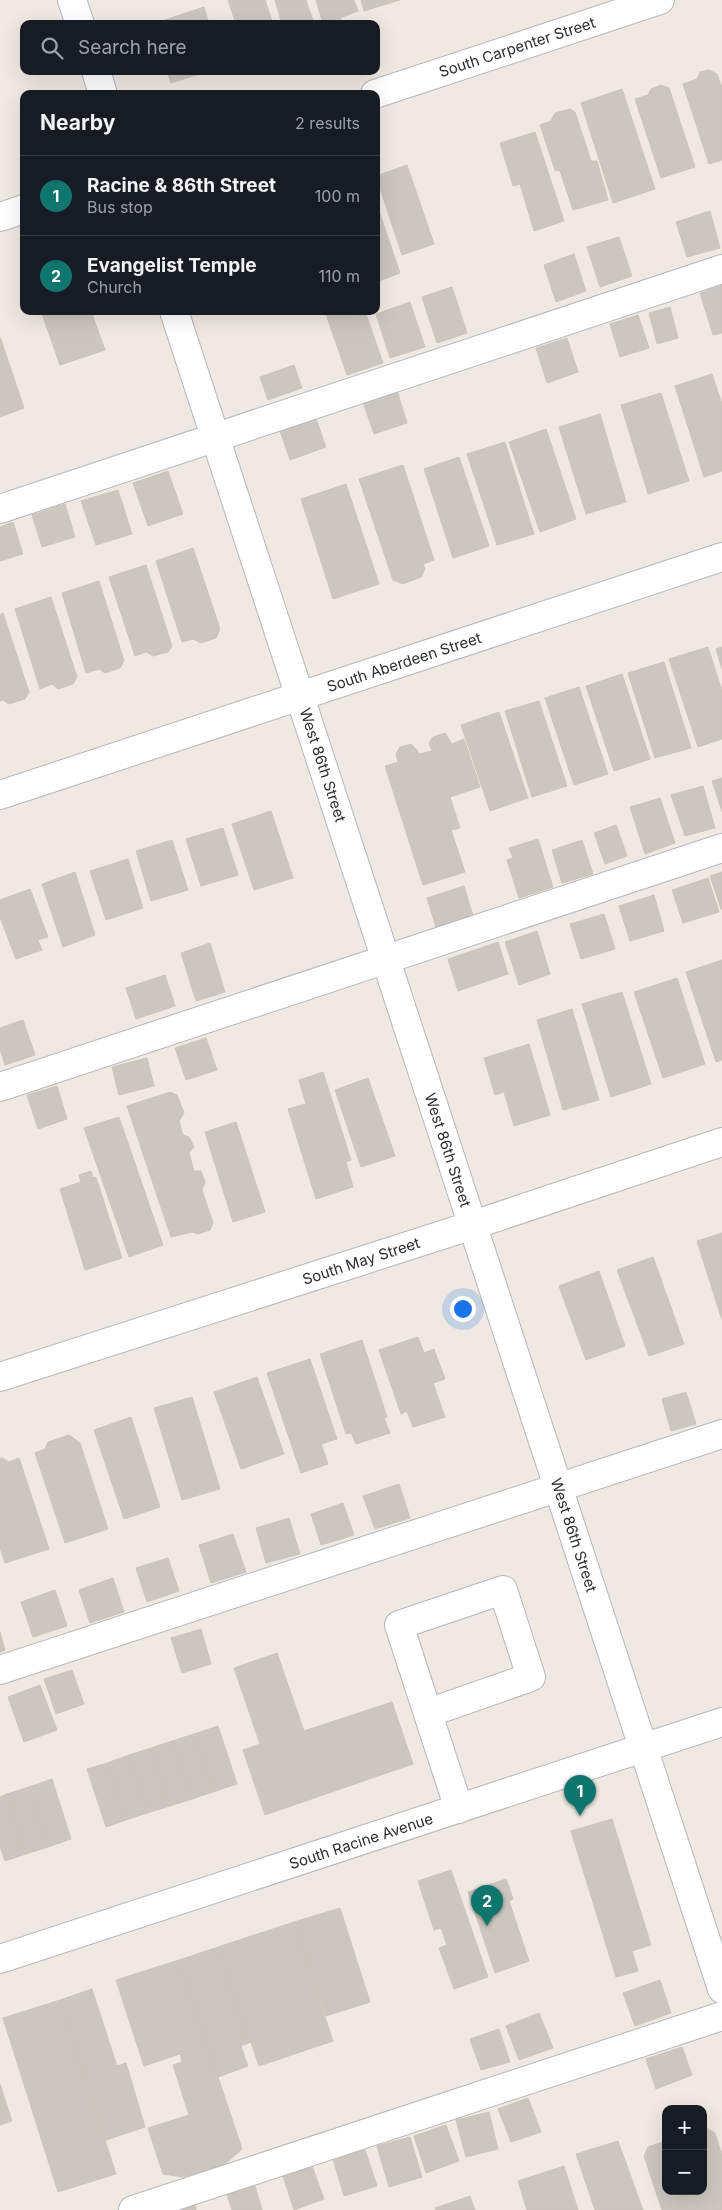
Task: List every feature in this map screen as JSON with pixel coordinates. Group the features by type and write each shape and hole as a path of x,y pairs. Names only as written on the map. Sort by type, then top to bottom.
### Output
{"street":[{"path":"72,0 79,20"},
{"name":"South Carpenter Street","path":"380,92 660,0"},
{"path":"97,75 102,90"},
{"path":"0,217 20,210"},
{"path":"0,509 216,439 722,269"},
{"name":"West 86th Street","path":"175,315 722,1989"},
{"name":"South Aberdeen Street","path":"0,794 722,557"},
{"path":"0,1087 722,848"},
{"name":"South May Street","path":"0,1377 472,1225 722,1142"},
{"path":"0,1670 722,1434"},
{"path":"428,1713 531,1677 503,1590 399,1625 459,1809"},
{"name":"South Racine Avenue","path":"0,1959 722,1722"},
{"path":"133,2210 722,2016"}],"building":[{"path":"228,0 265,0 272,20 235,20"},
{"path":"275,0 306,0 313,20 281,20"},
{"path":"316,0 354,0 358,11 340,18 341,20 322,20"},
{"path":"361,0 400,0 364,11"},
{"path":"204,7 208,20 165,20"},
{"path":"709,70 717,74 722,88 722,160 709,164 683,84 697,79 700,72"},
{"path":"168,75 196,75 171,83"},
{"path":"661,85 669,88 695,167 661,178 635,99 648,95 651,89"},
{"path":"622,89 655,189 613,203 581,103"},
{"path":"570,109 575,112 591,161 597,161 608,200 573,210 560,171 555,170 540,125 551,121 555,113"},
{"path":"535,132 564,221 534,231 520,184 513,186 500,143"},
{"path":"407,165 434,244 402,255 380,188 380,175"},
{"path":"710,211 720,248 687,257 676,222"},
{"path":"380,214 400,273 380,280"},
{"path":"619,237 632,276 600,287 587,247"},
{"path":"574,254 586,291 556,302 544,265"},
{"path":"722,285 722,333 713,335 700,293"},
{"path":"452,287 467,333 437,343 422,297"},
{"path":"410,302 425,347 390,358 376,315 380,315 380,313"},
{"path":"670,307 678,338 657,344 649,313"},
{"path":"42,315 92,315 105,350 60,365"},
{"path":"326,315 366,315 383,363 347,375"},
{"path":"638,315 649,348 620,357 610,324"},
{"path":"0,337 24,408 0,417"},
{"path":"567,338 578,372 547,383 536,348"},
{"path":"294,365 302,388 268,400 260,377"},
{"path":"712,374 722,404 722,471 704,477 675,386"},
{"path":"397,391 407,423 374,434 363,402"},
{"path":"661,393 689,481 648,494 621,405"},
{"path":"600,414 626,502 586,514 559,427"},
{"path":"315,416 326,447 290,460 279,428"},
{"path":"546,429 576,519 540,532 509,442"},
{"path":"505,442 534,534 497,545 467,454"},
{"path":"459,457 489,546 453,558 424,469"},
{"path":"403,465 434,560 423,564 425,569 421,577 403,584 393,580 359,479"},
{"path":"168,471 183,514 148,526 133,483"},
{"path":"346,484 379,584 333,599 301,499"},
{"path":"118,490 132,534 96,545 81,501"},
{"path":"65,504 75,537 42,547 32,515"},
{"path":"13,522 23,554 0,561 0,527"},
{"path":"193,548 220,629 216,638 201,643 193,639 182,642 156,561"},
{"path":"146,565 172,646 168,652 153,656 146,652 135,656 109,577"},
{"path":"99,581 124,661 120,668 105,673 99,669 86,673 62,593"},
{"path":"51,597 77,677 73,684 58,689 52,684 40,689 15,609"},
{"path":"3,613 29,692 25,699 9,704 3,700 0,701 0,615"},
{"path":"708,647 722,691 722,739 698,747 669,659"},
{"path":"722,647 722,669 716,649"},
{"path":"664,662 691,748 655,758 628,673"},
{"path":"622,674 650,759 614,771 586,686"},
{"path":"579,687 608,774 574,785 545,698"},
{"path":"539,701 567,786 532,797 505,711"},
{"path":"499,712 528,798 490,811 461,725"},
{"path":"445,733 452,744 464,739 480,787 450,797 460,828 451,830 465,872 423,885 385,766 398,762 396,754 400,747 411,744 419,754 432,751 429,743 433,737"},
{"path":"722,778 722,812 712,781"},
{"path":"703,786 715,828 685,836 671,795"},
{"path":"660,798 675,843 645,854 630,807"},
{"path":"271,811 293,878 254,890 232,824"},
{"path":"616,825 627,856 605,864 594,833"},
{"path":"223,828 238,875 201,886 186,839"},
{"path":"538,839 553,887 519,898 507,860 513,858 509,848"},
{"path":"172,840 188,890 151,901 136,851"},
{"path":"582,840 593,874 562,883 552,850"},
{"path":"128,859 143,908 106,920 90,871"},
{"path":"75,872 95,935 63,947 42,884"},
{"path":"722,872 722,909 721,909 710,876"},
{"path":"708,878 719,912 683,923 672,890"},
{"path":"464,886 473,916 436,927 427,898"},
{"path":"30,889 48,937 38,940 42,950 16,959 0,917 0,900"},
{"path":"654,895 664,931 630,941 619,906"},
{"path":"604,914 615,949 581,959 570,924"},
{"path":"537,931 550,974 519,985 505,942"},
{"path":"498,942 508,974 458,991 448,959"},
{"path":"210,943 225,992 196,1001 181,953"},
{"path":"722,960 722,1060 716,1062 686,972"},
{"path":"165,975 175,1006 136,1019 126,988"},
{"path":"677,978 705,1064 663,1078 634,992"},
{"path":"622,992 651,1084 611,1097 582,1004"},
{"path":"572,1009 599,1100 563,1110 537,1020"},
{"path":"23,1020 35,1055 5,1065 0,1049 0,1028"},
{"path":"206,1038 217,1070 186,1080 175,1048"},
{"path":"529,1044 550,1115 514,1126 504,1092 495,1095 484,1058"},
{"path":"147,1058 154,1086 119,1095 112,1067"},
{"path":"323,1072 351,1160 346,1162 353,1187 316,1199 288,1109 306,1104 299,1080"},
{"path":"368,1078 395,1156 361,1167 335,1090"},
{"path":"57,1086 67,1119 38,1129 27,1095"},
{"path":"170,1092 177,1095 184,1113 179,1121 183,1135 189,1137 194,1147 189,1153 194,1171 201,1171 205,1182 202,1190 213,1223 210,1230 198,1234 192,1232 171,1237 127,1106"},
{"path":"119,1117 163,1245 129,1257 84,1128"},
{"path":"236,1122 265,1212 233,1222 205,1132"},
{"path":"91,1171 93,1178 96,1177 122,1258 85,1270 60,1189 81,1182 79,1175"},
{"path":"722,1233 722,1320 697,1241"},
{"path":"653,1257 684,1344 649,1356 617,1270"},
{"path":"599,1271 625,1346 586,1360 559,1286"},
{"path":"418,1337 424,1353 434,1349 445,1379 433,1383 445,1417 413,1427 407,1411 401,1414 379,1350"},
{"path":"362,1340 387,1417 384,1418 390,1433 356,1444 351,1433 346,1434 320,1354"},
{"path":"310,1359 337,1439 321,1444 328,1464 301,1473 267,1373"},
{"path":"257,1377 284,1454 241,1469 214,1392"},
{"path":"686,1392 696,1424 671,1431 662,1399"},
{"path":"192,1397 220,1489 182,1500 154,1408"},
{"path":"131,1417 160,1507 124,1519 94,1430"},
{"path":"69,1435 80,1443 108,1529 65,1543 35,1453 45,1449 48,1442"},
{"path":"2,1458 9,1462 19,1458 49,1549 5,1563 0,1548 0,1459"},
{"path":"399,1484 410,1518 375,1529 363,1496"},
{"path":"343,1503 354,1535 321,1545 311,1514"},
{"path":"289,1518 300,1554 266,1563 256,1528"},
{"path":"233,1534 246,1572 211,1583 199,1545"},
{"path":"168,1558 179,1591 147,1602 136,1568"},
{"path":"113,1578 124,1612 90,1623 79,1590"},
{"path":"55,1590 67,1626 33,1637 21,1602"},
{"path":"201,1629 211,1664 182,1673 171,1638"},
{"path":"0,1632 5,1650 0,1652"},
{"path":"277,1653 304,1731 392,1702 413,1764 265,1815 243,1750 260,1744 234,1668"},
{"path":"72,1670 84,1704 56,1714 44,1679"},
{"path":"40,1685 57,1730 24,1742 8,1697"},
{"path":"218,1726 237,1784 213,1792 194,1734"},
{"path":"194,1734 213,1792 192,1799 172,1741"},
{"path":"172,1741 192,1799 170,1806 151,1748"},
{"path":"151,1748 170,1806 147,1813 129,1755"},
{"path":"129,1755 147,1813 126,1820 107,1763"},
{"path":"107,1763 126,1820 106,1827 87,1769"},
{"path":"52,1779 71,1839 48,1847 29,1787"},
{"path":"29,1787 48,1847 26,1854 7,1794"},
{"path":"7,1794 26,1854 5,1861 0,1846 0,1797"},
{"path":"612,1819 651,1945 632,1951 638,1971 616,1977 571,1831"},
{"path":"451,1870 488,1977 454,1989 439,1948 447,1945 441,1928 434,1930 418,1881"},
{"path":"506,1879 513,1899 509,1901 529,1961 495,1973 468,1892"},
{"path":"340,1908 370,2002 326,2016 294,1922"},
{"path":"294,1922 333,2041 259,2066 251,2042 249,2043 218,1947"},
{"path":"218,1947 249,2043 241,2046 248,2066 218,2077 179,1960"},
{"path":"179,1960 242,2149 224,2165 183,2177 163,2174 148,2128 189,2115 173,2065 182,2062 180,2054 144,2066 116,1980"},
{"path":"660,1980 671,2013 635,2026 623,1993"},
{"path":"92,1989 117,2066 126,2063 145,2127 106,2140 60,2000"},
{"path":"60,2000 116,2174 58,2192 3,2018"},
{"path":"539,2013 553,2048 519,2060 506,2026"},
{"path":"499,2029 510,2062 481,2070 470,2039"},
{"path":"682,2047 692,2075 656,2089 646,2059"},
{"path":"0,2084 12,2121 0,2125"},
{"path":"528,2098 541,2132 511,2142 498,2109"},
{"path":"489,2112 498,2149 466,2157 456,2120"},
{"path":"446,2125 459,2161 426,2173 414,2136"},
{"path":"707,2129 715,2133 722,2155 722,2210 662,2210 644,2156 648,2147 662,2142 662,2195 707,2195"},
{"path":"410,2137 422,2177 389,2187 377,2146"},
{"path":"618,2141 643,2210 595,2210 576,2154"},
{"path":"365,2150 377,2186 344,2196 333,2159"},
{"path":"312,2166 324,2199 294,2210 283,2176"},
{"path":"564,2166 578,2210 527,2210 518,2181"},
{"path":"255,2186 262,2210 232,2210 227,2195"},
{"path":"470,2196 475,2210 436,2210 435,2208"},
{"path":"195,2205 196,2210 179,2210"}],"place":[{"name":"Racine & 86th Street","path":"580,1816"},
{"name":"Evangelist Temple","path":"487,1926"}]}
